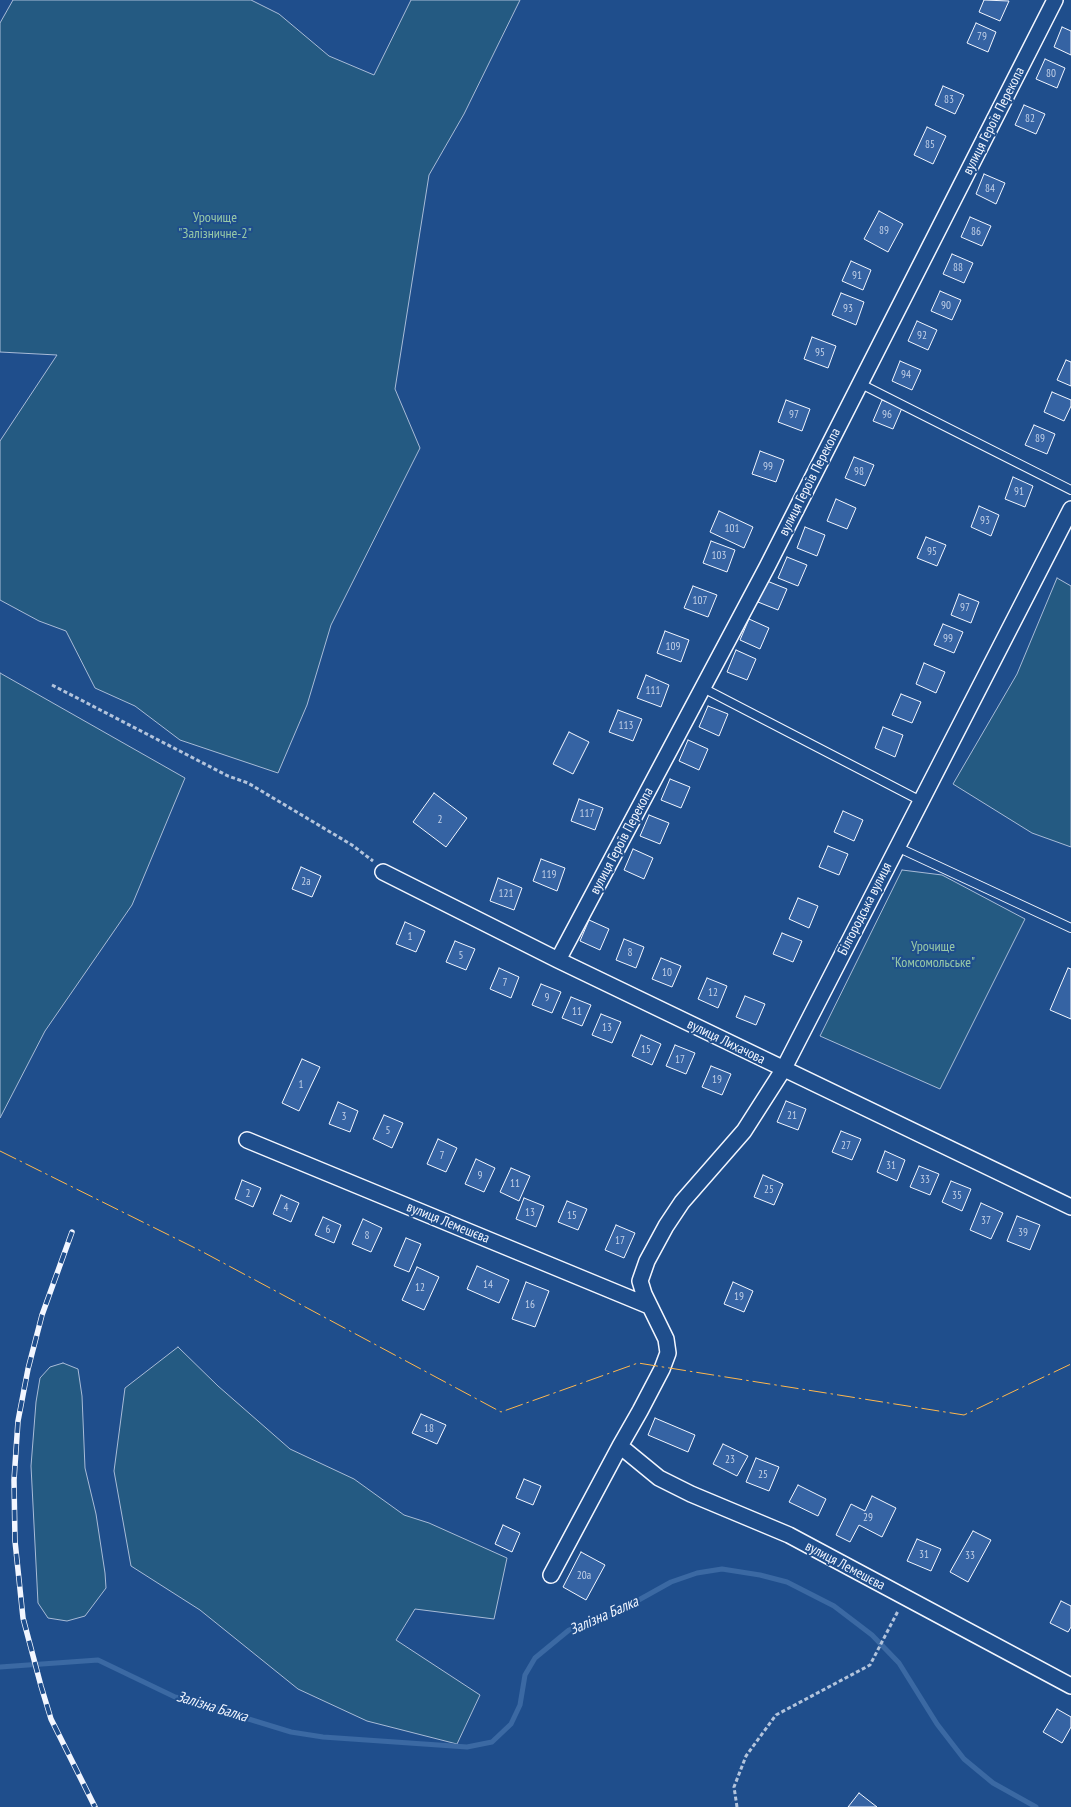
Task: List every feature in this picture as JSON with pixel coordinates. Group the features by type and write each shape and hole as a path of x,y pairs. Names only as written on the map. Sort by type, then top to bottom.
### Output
{"street":[{"name":"вулиця Героїв Перекопа","path":"558,960 767,566 1055,0"},
{"name":"Білгородська вулиця","path":"646,1300 640,1281 647,1261 666,1226 693,1188 744,1130 783,1070 1071,509"},
{"name":"вулиця Лихачова","path":"383,872 783,1070 1071,1207"},
{"name":"вулиця Лемешєва","path":"247,1140 646,1300"},
{"path":"551,1575 662,1369 668,1353 666,1339 646,1300"},
{"name":"вулиця Лемешєва","path":"620,1446 659,1478 691,1494 788,1535 1071,1686"}],"lane":[{"path":"861,384 1071,490"},
{"path":"703,688 921,801"},
{"path":"897,846 1071,928"}],"path":[{"path":"52,685 228,776 248,783 352,845 366,855 383,872"},
{"path":"737,1807 734,1787 746,1756 776,1715 870,1665 904,1598"}],"green space":[{"name":"Урочище \"Залізничне-2\"","path":"13,0 251,0 279,14 329,56 374,75 411,0 520,0 464,114 429,175 395,389 420,448 331,625 307,705 278,773 180,740 135,706 95,688 66,631 39,621 0,600 0,441 57,355 0,352 0,23"},
{"path":"1057,578 1071,586 1071,847 1032,833 953,784 1017,674"},
{"path":"0,673 185,778 132,905 45,1031 0,1118"},
{"name":"Урочище \"Комсомольське\"","path":"902,870 942,875 1025,919 940,1089 820,1036"},
{"path":"178,1347 218,1386 290,1449 354,1479 404,1515 429,1523 507,1558 494,1619 415,1609 396,1640 480,1695 457,1744 367,1721 298,1689 200,1610 131,1566 114,1471 125,1388"},
{"path":"63,1363 78,1369 82,1396 85,1468 96,1514 106,1588 85,1616 67,1621 48,1618 38,1603 31,1466 36,1402 40,1378 50,1367"}],"building":[{"path":"984,0 1009,1 1000,21 979,12"},
{"path":"976,23 996,32 988,52 967,43"},
{"path":"1062,27 1071,31 1071,55 1054,47"},
{"path":"1045,59 1065,68 1057,88 1036,79"},
{"path":"943,86 964,95 955,114 935,105"},
{"path":"1024,105 1045,114 1036,134 1015,125"},
{"path":"927,127 946,136 933,164 914,155"},
{"path":"984,174 1005,183 996,204 976,194"},
{"path":"879,211 903,224 888,252 864,239"},
{"path":"970,217 991,226 982,246 961,237"},
{"path":"952,254 973,263 964,283 943,274"},
{"path":"851,261 871,270 863,290 842,281"},
{"path":"940,291 961,300 952,320 931,311"},
{"path":"841,293 864,302 856,325 832,315"},
{"path":"917,321 937,330 928,350 908,341"},
{"path":"812,337 836,346 828,368 804,359"},
{"path":"1066,360 1071,362 1071,386 1057,380"},
{"path":"900,361 921,370 912,390 892,381"},
{"path":"1052,392 1071,400 1071,406 1064,421 1044,412"},
{"path":"786,400 810,409 802,431 778,422"},
{"path":"882,400 902,408 893,429 873,421"},
{"path":"1034,425 1055,434 1047,454 1025,445"},
{"path":"760,451 784,460 776,482 752,474"},
{"path":"854,457 874,465 865,486 845,478"},
{"path":"1013,477 1033,486 1025,507 1005,499"},
{"path":"836,499 856,508 847,529 827,521"},
{"path":"979,506 999,515 991,536 971,527"},
{"path":"719,511 753,527 744,548 710,532"},
{"path":"805,527 825,535 817,556 797,548"},
{"path":"926,537 946,545 937,566 917,558"},
{"path":"711,541 735,550 727,572 703,563"},
{"path":"787,557 807,565 798,586 778,578"},
{"path":"767,581 787,589 778,610 758,602"},
{"path":"693,586 717,595 708,617 684,608"},
{"path":"959,594 979,602 971,623 951,615"},
{"path":"749,619 769,628 760,649 740,640"},
{"path":"943,624 963,632 954,653 934,645"},
{"path":"665,631 689,640 681,662 657,653"},
{"path":"736,650 756,659 747,680 727,672"},
{"path":"924,663 945,672 936,693 916,684"},
{"path":"646,675 669,685 661,707 637,698"},
{"path":"901,694 921,702 912,723 892,715"},
{"path":"708,706 728,714 719,736 699,727"},
{"path":"618,710 642,719 633,741 609,732"},
{"path":"883,727 903,735 895,757 875,748"},
{"path":"569,732 589,742 573,774 553,764"},
{"path":"688,740 708,749 699,770 679,761"},
{"path":"670,779 690,787 681,808 661,800"},
{"path":"434,793 467,818 446,847 413,822"},
{"path":"579,799 603,808 595,830 571,821"},
{"path":"843,811 863,820 854,841 834,832"},
{"path":"649,815 669,823 660,844 640,836"},
{"path":"828,846 848,854 839,875 819,867"},
{"path":"633,849 653,858 644,879 624,870"},
{"path":"541,859 565,868 557,891 533,881"},
{"path":"301,867 321,876 312,897 292,889"},
{"path":"498,878 522,888 514,910 490,901"},
{"path":"798,898 818,906 809,928 789,919"},
{"path":"589,920 609,929 600,950 580,941"},
{"path":"405,922 425,931 416,952 396,944"},
{"path":"782,933 802,941 793,962 773,954"},
{"path":"624,939 644,947 636,968 616,960"},
{"path":"455,941 475,949 466,970 446,962"},
{"path":"661,958 681,966 672,987 652,979"},
{"path":"499,968 519,977 511,998 490,989"},
{"path":"1068,968 1071,969 1071,1019 1050,1010"},
{"path":"707,978 727,986 718,1008 698,999"},
{"path":"541,984 561,992 552,1013 532,1005"},
{"path":"745,996 765,1004 756,1025 736,1017"},
{"path":"571,997 591,1005 582,1026 562,1018"},
{"path":"601,1014 621,1022 612,1043 592,1035"},
{"path":"641,1035 661,1044 652,1065 632,1056"},
{"path":"675,1045 695,1053 686,1074 666,1066"},
{"path":"302,1059 320,1067 299,1111 282,1103"},
{"path":"711,1066 731,1074 722,1095 702,1087"},
{"path":"786,1101 806,1109 798,1130 777,1122"},
{"path":"338,1102 358,1111 350,1132 329,1124"},
{"path":"384,1115 403,1123 392,1148 373,1139"},
{"path":"841,1131 861,1139 852,1160 832,1152"},
{"path":"438,1139 457,1148 446,1172 427,1164"},
{"path":"885,1151 905,1160 897,1181 877,1172"},
{"path":"476,1159 495,1168 484,1192 465,1184"},
{"path":"919,1166 939,1174 930,1195 910,1187"},
{"path":"511,1168 530,1176 519,1201 500,1192"},
{"path":"763,1175 783,1184 774,1205 754,1197"},
{"path":"242,1180 261,1188 253,1207 235,1199"},
{"path":"951,1181 971,1189 962,1211 942,1202"},
{"path":"281,1195 299,1203 291,1222 273,1214"},
{"path":"524,1198 544,1206 536,1227 516,1219"},
{"path":"567,1201 587,1209 578,1230 558,1222"},
{"path":"981,1203 1003,1213 991,1239 970,1230"},
{"path":"1017,1216 1040,1225 1030,1250 1007,1241"},
{"path":"323,1217 341,1225 334,1243 315,1235"},
{"path":"363,1219 382,1228 371,1252 352,1244"},
{"path":"616,1225 635,1233 624,1258 605,1250"},
{"path":"406,1238 421,1244 409,1272 394,1266"},
{"path":"477,1266 509,1280 499,1303 467,1289"},
{"path":"417,1267 439,1277 424,1310 402,1300"},
{"path":"526,1282 549,1291 535,1327 512,1319"},
{"path":"733,1282 753,1291 744,1312 724,1304"},
{"path":"421,1414 446,1425 437,1444 412,1433"},
{"path":"655,1418 695,1435 688,1452 648,1435"},
{"path":"723,1444 748,1456 737,1476 713,1464"},
{"path":"756,1458 779,1467 769,1491 746,1482"},
{"path":"524,1479 541,1486 533,1505 516,1498"},
{"path":"798,1485 826,1499 818,1516 789,1502"},
{"path":"872,1496 896,1508 882,1537 859,1525 850,1542 836,1535 851,1504 865,1511"},
{"path":"503,1525 520,1533 512,1552 495,1544"},
{"path":"973,1531 991,1540 968,1582 950,1572"},
{"path":"917,1539 941,1549 931,1571 907,1561"},
{"path":"581,1552 605,1565 586,1600 563,1587"},
{"path":"1061,1601 1071,1606 1071,1627 1068,1632 1050,1623"},
{"path":"1057,1709 1071,1717 1071,1727 1062,1743 1043,1732"},
{"path":"859,1793 877,1807 848,1807"}],"waterway":[{"name":"Залізна Балка","path":"0,1667 98,1660 175,1697 201,1702 229,1713 291,1732 323,1737 467,1747 492,1742 511,1724 520,1705 525,1675 535,1658 569,1630 619,1611 671,1582 697,1573 722,1569 760,1575 787,1582 834,1606 872,1635 899,1663 937,1724 964,1759 993,1783 1036,1807"}],"railway":[{"path":"72,1232 42,1315 28,1369 18,1421 14,1480 15,1541 23,1618 41,1686 51,1719 95,1807"}],"power":[{"path":"0,1151 201,1251 501,1412 638,1363 964,1415 1071,1364"}]}
